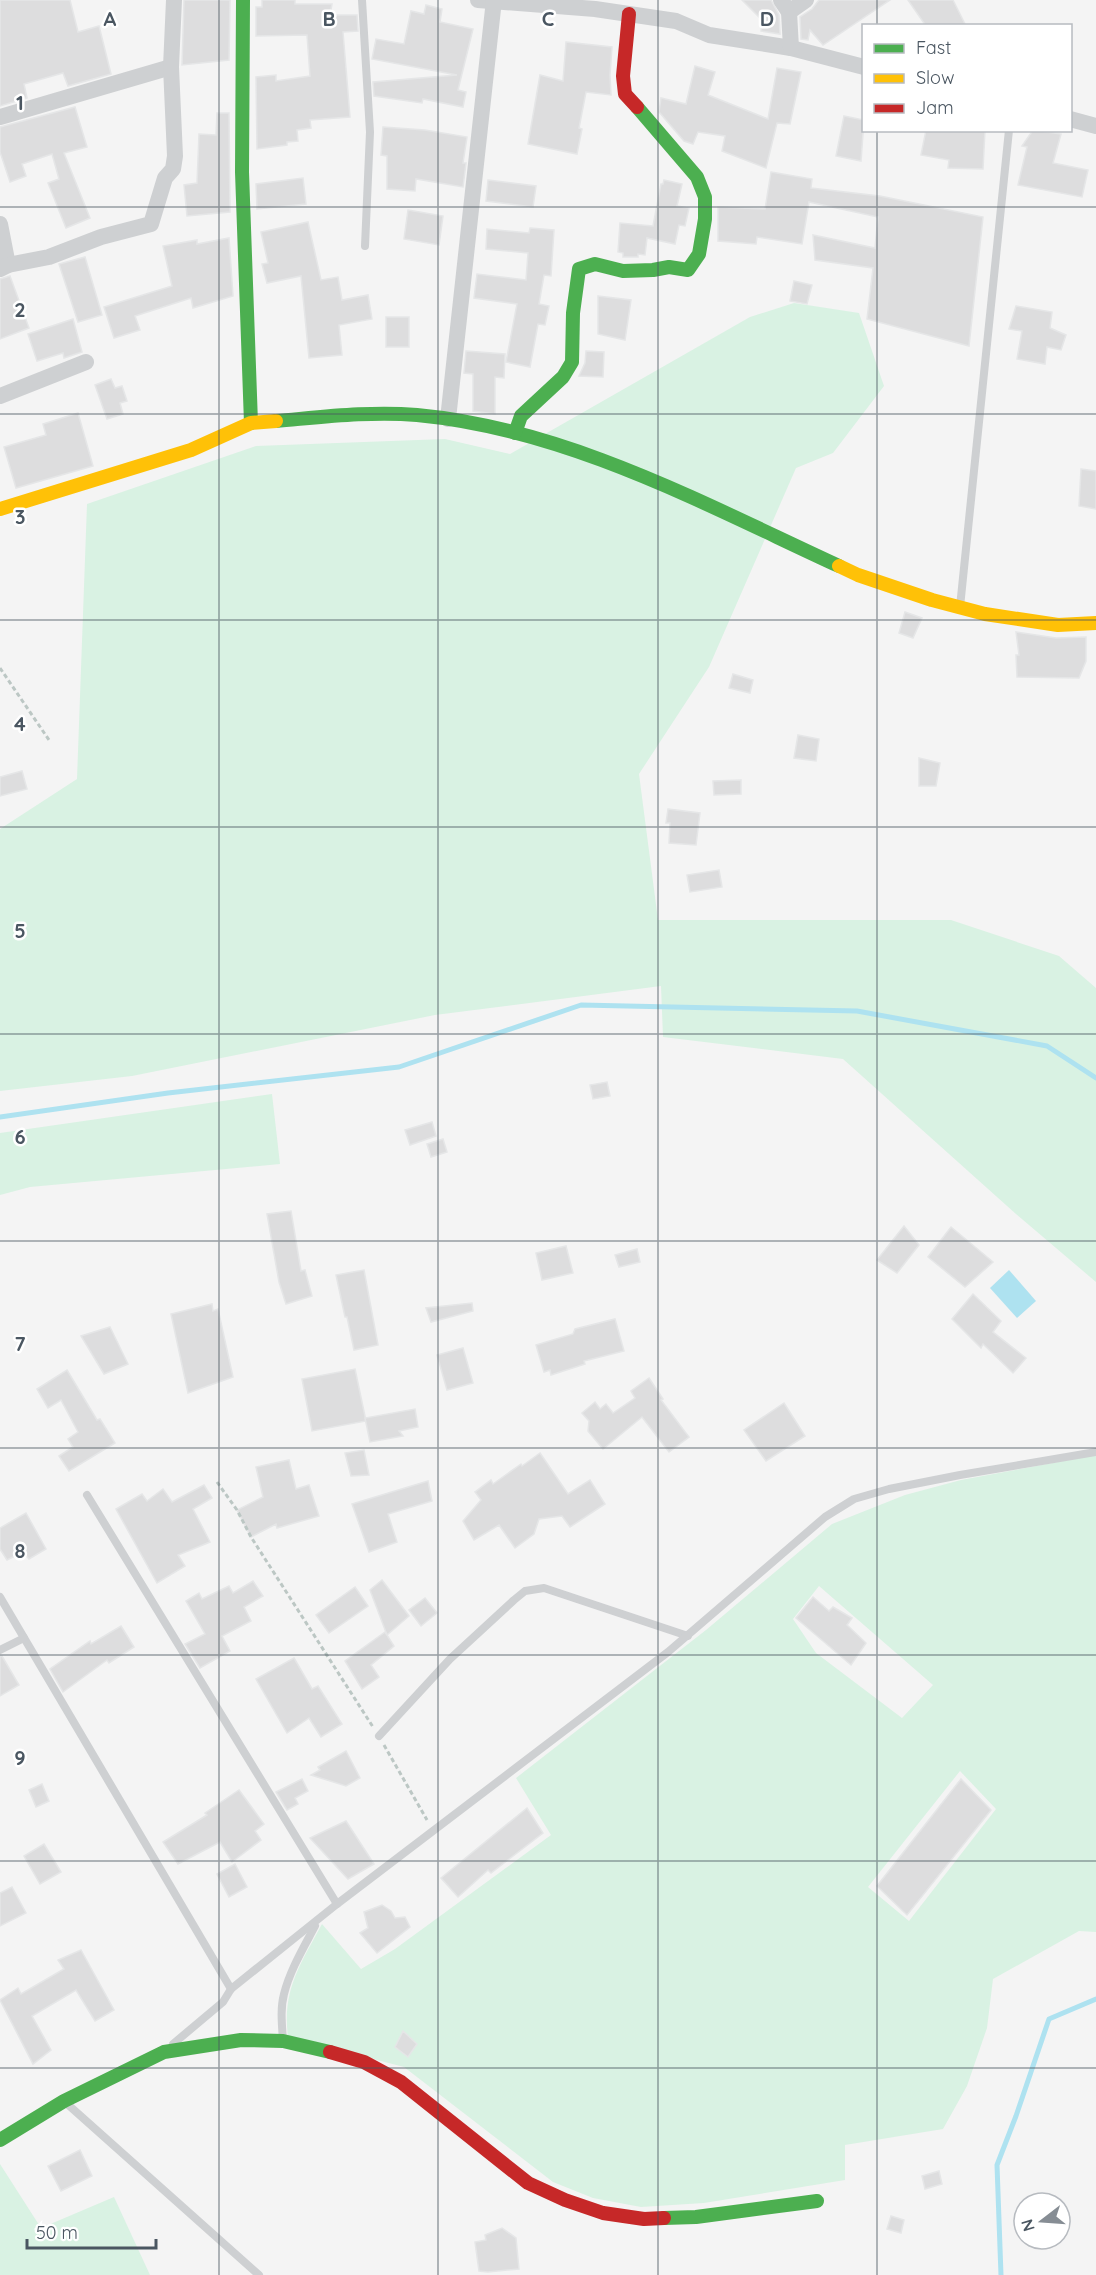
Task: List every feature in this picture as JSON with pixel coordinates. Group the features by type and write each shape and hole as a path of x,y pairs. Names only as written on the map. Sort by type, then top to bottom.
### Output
{"street":[{"path":"0,224 4,267 49,257 101,237 151,224 165,178 173,169 175,156 171,67 174,0"},
{"path":"243,0 242,172 251,423"},
{"path":"791,48 785,6 806,0"},
{"path":"448,419 488,1 608,5 628,14 676,21 709,35 791,48 862,67"},
{"path":"515,433 521,416 563,377 572,362 573,313 579,269 595,264 623,271 669,267 688,270 699,254 705,219 705,197 697,177 625,94 623,76 628,14"},
{"path":"0,117 171,67"},
{"path":"1072,119 1096,126"},
{"path":"0,396 86,363"},
{"path":"0,509 191,450 251,423 364,414 414,415 448,419 538,438 645,477 858,575 960,608 1058,625 1096,623"},
{"path":"0,2140 64,2101 164,2052 241,2040 284,2041 364,2062 392,2077 435,2108 528,2183 565,2200 603,2213 644,2219 696,2217 817,2201"}],"lane":[{"path":"362,0 370,132 365,246"},
{"path":"960,608 1009,132"},
{"path":"164,2052 223,2002 231,1989 337,1904 688,1636 825,1516 854,1500 889,1489 1096,1452"},
{"path":"87,1495 337,1904"},
{"path":"379,1736 450,1659 525,1591 544,1588 688,1636"},
{"path":"0,1597 231,1989"},
{"path":"0,1650 24,1638"},
{"path":"284,2041 281,2012 284,1994 295,1965 317,1922"},
{"path":"64,2101 259,2275"}],"path":[{"path":"0,668 48,740"},
{"path":"217,1482 237,1510 251,1538 379,1736 433,1832"}],"green space":[{"path":"794,303 859,313 884,386 833,453 796,468 709,667 639,774 658,920 951,920 1059,956 1096,988 1096,1282 1016,1214 843,1059 663,1037 661,986 435,1015 132,1076 0,1091 0,829 77,779 87,504 256,446 445,439 510,454 750,317"},
{"path":"272,1094 280,1164 30,1187 0,1195 0,1133"},
{"path":"1096,1455 1096,1932 1079,1931 993,1979 987,2028 967,2086 943,2129 845,2145 845,2180 704,2203 641,2207 593,2198 553,2182 404,2067 288,2037 290,1991 300,1965 322,1924 361,1969 395,1949 551,1835 516,1778 706,1630 832,1524 905,1495 961,1480","holes":["819,1586 933,1685 902,1718 816,1653 793,1619","960,1771 996,1809 909,1921 868,1887"]},
{"path":"0,2164 41,2228 114,2197 150,2275 0,2275"}],"water":[{"path":"1009,1270 1036,1301 1017,1318 990,1288"}],"building":[{"path":"0,0 70,0 78,32 99,26 111,74 68,86 63,73 24,84 27,98 0,106"},
{"path":"184,0 230,0 229,60 182,65"},
{"path":"262,0 295,0 295,4 332,4 330,15 357,15 358,31 343,32 350,117 310,120 311,128 297,130 298,141 287,142 287,145 257,149 256,77 276,75 276,81 310,76 307,35 256,36 256,7 262,7"},
{"path":"742,0 771,0 779,15 780,34 761,31 763,21"},
{"path":"819,0 890,0 823,45 810,30 808,40 801,39 800,17 812,9"},
{"path":"908,0 953,0 965,24 925,24"},
{"path":"426,5 442,9 440,22 473,29 458,90 466,92 463,107 423,99 422,103 374,96 373,82 457,75 372,59 376,39 404,44 411,11 424,14"},
{"path":"566,42 612,47 611,95 586,92 577,154 528,144 540,75 563,81"},
{"path":"695,66 715,72 708,95 768,119 777,68 801,72 790,124 777,123 766,168 722,151 725,136 698,132 693,144 684,141 659,112 661,98 686,104"},
{"path":"75,107 87,147 64,153 90,218 66,228 48,183 59,179 52,154 22,164 26,176 10,182 0,152 0,127"},
{"path":"217,113 229,113 230,212 187,216 184,185 197,183 199,134 216,135"},
{"path":"844,116 862,120 861,161 836,156"},
{"path":"383,127 425,130 467,137 463,163 466,163 463,187 416,179 415,191 387,189 387,156 381,155"},
{"path":"926,132 985,132 983,169 948,168 949,160 921,155"},
{"path":"1032,132 1061,134 1053,163 1088,170 1082,197 1018,185 1027,147 1022,146"},
{"path":"771,172 812,179 811,188 880,196 983,217 969,346 867,319 873,268 815,260 813,235 875,248 878,217 809,202 802,244 757,237 756,244 718,241 718,207 765,209"},
{"path":"303,178 306,204 257,209 256,184"},
{"path":"488,180 536,186 533,207 486,201"},
{"path":"664,180 682,184 677,206 689,208 685,226 679,225 675,244 647,238 645,255 623,257 623,253 618,252 620,223 653,226 661,184"},
{"path":"408,210 443,216 439,245 404,239"},
{"path":"308,222 321,280 338,277 342,300 368,295 372,319 339,325 342,355 309,358 301,276 267,283 262,264 268,263 261,232"},
{"path":"530,228 554,230 551,276 544,275 539,304 549,306 545,325 538,324 530,367 506,362 517,304 474,298 477,274 526,280 528,253 486,249 487,229 529,233"},
{"path":"229,238 233,296 193,308 191,298 135,316 140,330 114,338 104,307 172,286 163,246 197,240 197,244"},
{"path":"85,257 102,315 78,322 59,264"},
{"path":"10,276 29,328 0,339 0,279"},
{"path":"794,281 812,285 807,304 790,301"},
{"path":"598,296 631,300 625,340 598,334"},
{"path":"1016,306 1052,312 1050,328 1066,335 1061,350 1047,347 1045,364 1017,359 1022,331 1009,329"},
{"path":"386,317 409,317 409,347 386,347"},
{"path":"73,319 82,352 64,358 63,353 37,361 28,334"},
{"path":"466,351 505,354 504,378 495,377 495,414 473,411 473,374 464,373"},
{"path":"586,351 604,352 603,377 579,376 585,363"},
{"path":"111,379 115,388 122,386 127,401 120,403 123,414 107,419 95,385"},
{"path":"78,413 93,466 16,488 4,447 46,435 43,424"},
{"path":"1081,469 1096,471 1096,509 1079,506"},
{"path":"905,612 922,618 913,638 899,633"},
{"path":"1016,632 1056,638 1086,637 1086,661 1079,678 1017,677 1016,655 1019,655"},
{"path":"733,674 753,680 750,693 729,688"},
{"path":"798,735 819,739 816,761 794,758"},
{"path":"919,758 940,763 936,786 919,786"},
{"path":"22,771 27,789 0,796 0,777"},
{"path":"741,780 741,794 714,795 713,781"},
{"path":"668,809 700,813 696,845 669,843 670,823 666,823"},
{"path":"719,870 722,887 690,892 687,875"},
{"path":"607,1082 610,1096 593,1099 590,1085"},
{"path":"432,1122 436,1136 410,1145 405,1130"},
{"path":"443,1139 447,1152 431,1157 427,1144"},
{"path":"291,1211 301,1271 305,1270 312,1296 286,1304 279,1282 267,1214"},
{"path":"904,1226 919,1245 897,1273 877,1260"},
{"path":"951,1227 993,1262 965,1287 928,1257"},
{"path":"566,1246 573,1273 542,1280 536,1253"},
{"path":"637,1249 640,1262 619,1267 615,1255"},
{"path":"364,1270 378,1345 354,1350 336,1275"},
{"path":"973,1294 1001,1321 993,1332 1026,1358 1013,1373 983,1344 981,1348 952,1319"},
{"path":"472,1303 473,1311 431,1322 426,1308"},
{"path":"212,1304 213,1311 218,1309 233,1377 188,1393 171,1314"},
{"path":"615,1319 624,1351 584,1361 585,1364 551,1375 550,1370 544,1372 536,1345 573,1334 575,1329"},
{"path":"110,1327 128,1364 104,1374 81,1336"},
{"path":"463,1348 473,1383 447,1390 437,1355"},
{"path":"355,1369 366,1421 312,1431 302,1379"},
{"path":"67,1370 97,1420 100,1419 115,1443 69,1471 59,1456 73,1447 68,1439 78,1432 61,1400 48,1408 37,1389"},
{"path":"649,1378 663,1399 661,1400 689,1437 669,1452 642,1417 603,1449 588,1431 589,1421 582,1413 595,1402 600,1409 606,1404 613,1413 635,1398 631,1391"},
{"path":"784,1403 805,1436 766,1461 744,1430"},
{"path":"415,1409 418,1427 399,1431 403,1436 370,1442 365,1418"},
{"path":"364,1450 369,1475 351,1476 345,1453"},
{"path":"540,1453 568,1494 590,1480 605,1504 570,1527 562,1516 539,1519 534,1534 515,1548 499,1525 474,1540 463,1521 481,1500 475,1492 491,1480 493,1484"},
{"path":"289,1460 296,1489 309,1485 319,1516 277,1528 276,1524 251,1537 237,1510 263,1497 256,1467"},
{"path":"428,1481 432,1501 388,1514 397,1542 369,1552 352,1504"},
{"path":"204,1485 212,1498 193,1509 210,1542 178,1555 185,1566 157,1583 116,1509 142,1494 147,1501 163,1489 172,1502"},
{"path":"26,1513 46,1549 29,1559 23,1552 7,1560 0,1549 0,1528"},
{"path":"382,1580 409,1616 387,1635 370,1590"},
{"path":"253,1581 263,1596 244,1607 251,1621 222,1636 230,1651 200,1668 185,1644 205,1634 186,1601 199,1593 202,1599 229,1586 233,1593"},
{"path":"355,1587 368,1606 329,1633 316,1615"},
{"path":"813,1597 829,1611 833,1607 852,1618 847,1625 866,1643 851,1665 796,1618"},
{"path":"425,1598 437,1613 421,1626 409,1610"},
{"path":"121,1626 134,1647 109,1663 107,1660 63,1692 50,1669 90,1641 91,1644"},
{"path":"385,1632 394,1646 371,1665 379,1677 362,1689 345,1661"},
{"path":"0,1656 19,1685 0,1696"},
{"path":"294,1658 312,1689 318,1686 342,1724 321,1737 309,1718 287,1733 256,1679"},
{"path":"346,1751 360,1778 346,1786 311,1775 320,1770 318,1767"},
{"path":"302,1779 308,1791 295,1798 298,1804 287,1810 276,1792"},
{"path":"961,1779 991,1810 907,1915 877,1886"},
{"path":"42,1784 49,1801 36,1807 29,1790"},
{"path":"239,1790 264,1824 255,1831 261,1840 232,1862 220,1842 178,1864 163,1842 207,1815 205,1813"},
{"path":"527,1808 543,1833 491,1873 488,1870 458,1897 441,1878"},
{"path":"346,1821 374,1864 348,1879 310,1838"},
{"path":"44,1844 61,1872 40,1884 24,1856"},
{"path":"235,1864 247,1887 229,1897 217,1874"},
{"path":"12,1887 26,1913 0,1926 0,1893"},
{"path":"382,1905 391,1911 395,1918 405,1917 410,1927 377,1953 360,1933 368,1928 364,1912"},
{"path":"81,1950 114,2010 95,2021 76,1990 32,2016 51,2050 33,2064 0,2000 18,1988 21,1994 64,1969 58,1960"},
{"path":"403,2031 417,2044 408,2057 395,2047"},
{"path":"80,2150 92,2176 61,2191 48,2166"},
{"path":"939,2171 942,2184 925,2189 922,2176"},
{"path":"891,2216 904,2220 901,2233 887,2229"},
{"path":"502,2228 516,2238 519,2269 479,2271 475,2242 486,2240 485,2235"}],"waterway":[{"path":"0,1117 168,1093 399,1067 581,1005 857,1011 1047,1046 1096,1078"},
{"path":"1001,2275 997,2165 1049,2019 1096,1999"}],"traffic: fast":[{"path":"243,0 242,172 251,423"},
{"path":"515,433 521,416 563,377 572,362 573,313 579,269 595,264 623,271 669,267 688,270 699,254 705,219 705,197 697,177 637,107"},
{"path":"276,421 346,415 417,415 473,423 527,436 634,473 839,566"},
{"path":"0,2140 64,2101 164,2052 241,2040 283,2041 330,2052"},
{"path":"664,2218 696,2217 817,2201"}],"traffic: slow":[{"path":"0,509 191,450 251,423 276,421"},
{"path":"839,566 858,575 932,600 985,614 1058,625 1096,623"}],"traffic: jam":[{"path":"629,14 623,76 625,94 637,107"},
{"path":"330,2052 364,2062 401,2082 528,2183 565,2200 603,2213 644,2219 664,2218"}]}
